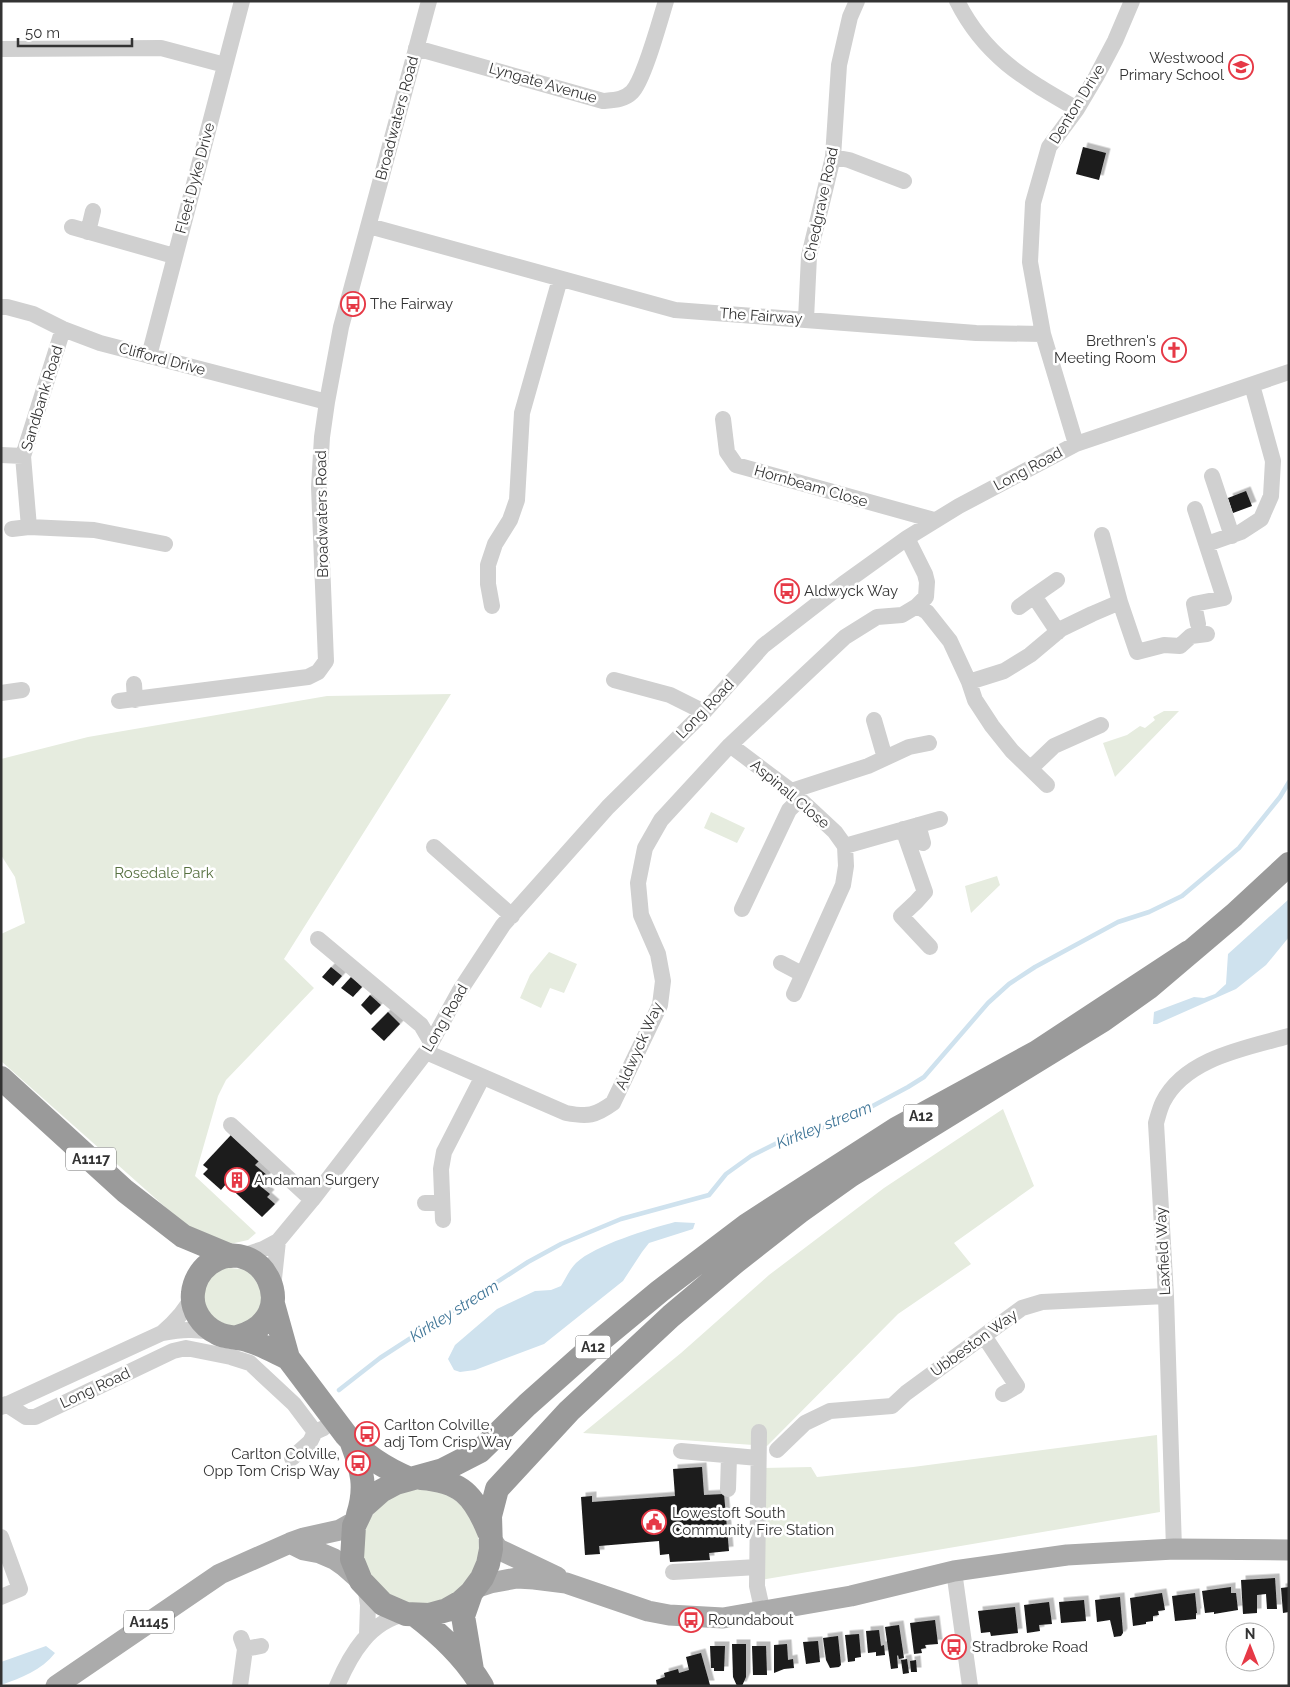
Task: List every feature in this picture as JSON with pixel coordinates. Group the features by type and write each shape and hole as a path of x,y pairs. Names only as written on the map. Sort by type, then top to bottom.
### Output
{"highway":[{"name":"A12","path":"489,1535 490,1516 497,1489 528,1454 569,1411 671,1316 734,1263 851,1175 1103,1020 1148,988 1289,864"},
{"name":"A12","path":"415,1478 443,1470 480,1451 527,1405 590,1349 660,1291 747,1225 896,1129 1038,1052 1188,952"},
{"name":"A1117","path":"1,1078 126,1191 183,1236 235,1256"},
{"name":"A1117","path":"183,1236 194,1263 193,1290"},
{"path":"288,1358 262,1345 206,1327 194,1307 193,1290 200,1274 208,1265 219,1259 235,1256 251,1260 261,1267 268,1277 288,1358 326,1428 352,1442 385,1467 415,1478"},
{"path":"227,1335 249,1333 260,1327 268,1316 273,1296"},
{"path":"352,1442 364,1481 362,1502 354,1526 352,1559 363,1583 383,1604 411,1614 429,1625 477,1678"},
{"path":"357,1518 363,1507 381,1491 396,1483 415,1478 440,1479 454,1485 467,1494 483,1516 491,1549 488,1564 482,1578 473,1591 463,1616 477,1678"},
{"path":"411,1614 429,1615 447,1610 473,1591"}],"main road":[{"name":"A1145","path":"56,1686 220,1574 290,1543 340,1530 357,1518"},
{"path":"489,1535 498,1549 552,1574 566,1583"},
{"path":"290,1543 304,1550 320,1553 334,1559 363,1583"},
{"path":"473,1591 490,1583 517,1578 566,1583 639,1608 669,1615 723,1618 763,1613 851,1596 954,1570 1067,1555 1174,1549 1289,1550"}],"street":[{"name":"Fleet Dyke Drive","path":"149,356 242,1"},
{"name":"Broadwaters Road","path":"119,701 135,692 308,677 318,672 326,661 319,487 326,402 342,327 429,1"},
{"name":"Lyngate Avenue","path":"416,48 603,100 620,100 632,92 640,79 666,1"},
{"name":"Chedgrave Road","path":"806,319 809,256 833,157 839,65 850,17 858,1"},
{"path":"957,1 965,18 994,54 1025,79 1077,109"},
{"name":"Denton Drive","path":"1076,444 1043,334 1030,262 1032,203 1049,147 1077,109 1115,41 1132,1"},
{"path":"1,49 162,48 225,65"},
{"path":"833,157 849,160 904,181"},
{"path":"93,211 80,229 174,256"},
{"name":"The Fairway","path":"369,226 675,310 976,333 1043,334"},
{"path":"492,606 488,584 488,566 495,544 510,520 517,500 522,413 560,279"},
{"name":"Clifford Drive","path":"1,307 33,314 63,329 100,343 326,402"},
{"name":"Sandbank Road","path":"29,527 23,456 63,329"},
{"name":"Long Road","path":"235,1256 263,1249 278,1241 312,1200 428,1047 459,992 503,925 608,807 704,712 763,646 843,584 934,520 1076,444 1289,372"},
{"path":"1207,544 1241,532 1260,519 1271,496 1273,461 1252,384"},
{"name":"Hornbeam Close","path":"723,419 727,452 736,466 934,520"},
{"path":"1,455 23,456"},
{"path":"1212,476 1232,536"},
{"path":"1102,535 1126,624 1137,652 1164,645 1180,646 1191,636 1203,629 1194,604 1224,598 1195,509"},
{"path":"12,529 29,527 94,530 165,544"},
{"path":"907,538 927,582 926,597 917,606 927,612 950,641 975,700 992,726 1012,751 1047,785"},
{"path":"1019,607 1057,580"},
{"path":"1034,596 1058,632"},
{"path":"969,682 1004,671 1030,655 1058,632 1120,602"},
{"name":"Aldwyck Way","path":"428,1047 482,1078 566,1113 582,1116 599,1113 613,1103 660,1005 663,981 658,954 642,914 638,883 645,848 661,820 730,745 846,637 877,617 902,615 917,606"},
{"path":"614,680 670,695 704,712"},
{"path":"1,693 22,690"},
{"path":"874,720 885,758"},
{"path":"1030,768 1054,746 1101,725"},
{"path":"742,909 796,795 909,747 929,743"},
{"name":"Aspinall Close","path":"730,745 796,795 835,832 845,846"},
{"path":"794,994 843,885 846,866 845,846 940,819"},
{"path":"911,827 923,844"},
{"path":"911,827 925,892 901,916 930,947"},
{"path":"434,847 512,916"},
{"path":"318,939 421,1025 428,1047"},
{"path":"781,963 802,974"},
{"name":"Laxfield Way","path":"1174,1549 1166,1296 1156,1124 1163,1101 1176,1084 1196,1068 1218,1056 1289,1036"},
{"path":"443,1220 441,1169 444,1152 482,1078"},
{"path":"231,1125 312,1200"},
{"path":"425,1203 442,1203"},
{"path":"273,1296 278,1241"},
{"name":"Long Road","path":"162,1333 175,1322 189,1303 193,1290"},
{"name":"Ubbeston Way","path":"776,1450 806,1423 830,1410 892,1406 906,1393 1022,1308 1042,1302 1166,1296"},
{"name":"Long Road","path":"4,1406 162,1333 196,1330 227,1335"},
{"path":"984,1336 1018,1386 1003,1394"},
{"name":"Long Road","path":"4,1406 26,1417 35,1417 173,1351 186,1348 231,1357 250,1363 294,1404 326,1428"},
{"path":"292,1458 326,1428"},
{"path":"759,1432 757,1586 763,1613"},
{"path":"681,1451 758,1458"},
{"path":"728,1489 729,1456"},
{"path":"1,1537 20,1589 1,1597"},
{"path":"673,1572 757,1566"},
{"path":"954,1570 970,1686"},
{"path":"363,1583 368,1605 367,1635"},
{"path":"337,1686 367,1635 389,1619 411,1614"},
{"path":"240,1686 243,1643 261,1646"}],"green space":[{"name":"Rosedale Park","path":"451,694 284,959 314,988 226,1080 218,1096 195,1176 256,1233 248,1240 230,1244 204,1239 182,1222 1,1061 1,934 25,923 15,877 1,855 1,759 88,737 327,696"},
{"path":"1164,711 1179,711 1115,777 1103,743 1127,735 1140,726 1145,728 1155,720 1153,717"},
{"path":"711,812 745,828 737,843 704,828"},
{"path":"997,876 1000,885 971,913 965,886"},
{"path":"549,952 577,964 564,993 550,988 541,1008 520,998 530,975"},
{"path":"1003,1109 1034,1186 954,1243 971,1264 898,1314 767,1446 583,1433 681,1353 769,1275 884,1188"},
{"path":"220,1267 249,1270 264,1295 261,1310 252,1321 240,1326 228,1326 217,1321 208,1313 203,1303 202,1290 208,1277"},
{"path":"1157,1435 1160,1512 761,1580 763,1468 811,1467 817,1477 913,1467"},
{"path":"421,1489 443,1493 462,1506 475,1525 479,1547 475,1569 462,1588 443,1601 421,1605 399,1601 380,1588 367,1569 363,1547 367,1525 380,1506 399,1493"}],"water":[{"path":"1289,899 1289,937 1266,965 1236,989 1157,1024 1153,1024 1154,1012 1194,997 1204,998 1215,994 1226,984 1228,954"},
{"path":"675,1222 695,1223 693,1229 649,1243 623,1281 544,1344 475,1370 460,1372 454,1370 448,1359 455,1345 497,1309 535,1291 551,1290 561,1286 576,1263 596,1250 623,1238"},
{"path":"46,1646 55,1653 50,1659 37,1669 1,1685 1,1662"}],"building":[{"path":"1083,147 1106,153 1099,180 1076,174"},
{"path":"1246,491 1252,506 1233,513 1228,498"},
{"path":"331,967 342,976 333,986 322,977"},
{"path":"351,977 362,987 353,997 341,988"},
{"path":"370,995 381,1005 371,1015 361,1005"},
{"path":"388,1012 400,1024 384,1041 371,1029"},
{"name":"Andaman Surgery","path":"231,1135 259,1161 255,1165 268,1176 259,1185 270,1194 267,1197 275,1204 262,1217 226,1184 221,1190 203,1174 208,1169 203,1165"},
{"name":"Lowestoft South Community Fire Station","path":"702,1467 704,1495 724,1494 729,1551 709,1553 710,1560 670,1562 669,1554 660,1555 659,1541 599,1546 600,1554 585,1555 581,1497 592,1496 592,1502 675,1496 673,1469"},
{"path":"1275,1578 1277,1609 1267,1609 1266,1594 1257,1595 1257,1613 1243,1614 1241,1580"},
{"path":"1231,1587 1231,1593 1236,1593 1238,1610 1214,1614 1214,1612 1205,1613 1202,1591"},
{"path":"1289,1587 1289,1612 1283,1613 1281,1588"},
{"path":"1162,1593 1165,1610 1158,1611 1159,1615 1153,1616 1153,1621 1133,1626 1130,1598"},
{"path":"1195,1593 1196,1619 1175,1621 1172,1596"},
{"path":"1120,1597 1123,1633 1121,1636 1114,1637 1110,1620 1097,1622 1095,1600"},
{"path":"1084,1600 1086,1621 1061,1623 1059,1602"},
{"path":"1049,1602 1052,1624 1039,1625 1040,1631 1027,1633 1024,1605"},
{"path":"1015,1607 1018,1633 991,1636 990,1632 981,1633 978,1611"},
{"path":"935,1620 938,1644 925,1645 926,1648 921,1649 922,1653 914,1654 910,1623"},
{"path":"899,1625 904,1658 899,1659 898,1655 898,1668 891,1669 885,1627"},
{"path":"879,1630 881,1646 884,1645 885,1655 876,1656 876,1652 868,1653 866,1631"},
{"path":"859,1634 861,1657 855,1658 855,1661 848,1662 845,1635"},
{"path":"838,1636 841,1665 830,1668 826,1660 823,1638"},
{"path":"818,1641 820,1662 806,1664 803,1642"},
{"path":"732,1644 746,1644 746,1677 742,1686 737,1686 733,1677"},
{"path":"787,1644 788,1660 793,1659 794,1668 774,1673 774,1645"},
{"path":"710,1646 725,1646 724,1671 714,1671 714,1668 711,1668"},
{"path":"752,1646 766,1646 767,1675 753,1675"},
{"path":"701,1653 710,1685 657,1686 656,1680 665,1677 664,1673 678,1669 679,1673 689,1670 686,1657"},
{"path":"907,1659 909,1673 903,1674 901,1660"},
{"path":"916,1660 917,1672 911,1672 910,1661"}],"waterway":[{"name":"Kirkley stream","path":"339,1390 380,1358 528,1262 561,1244 621,1219 709,1195 726,1174 751,1156 781,1141 854,1116 924,1077 988,1003 1009,984 1035,967 1118,922 1149,912 1182,896 1239,848 1280,797 1289,782"}],"place":[{"name":"Westwood Primary School","path":"1241,67"},
{"name":"The Fairway","path":"353,304"},
{"name":"Brethren's Meeting Room","path":"1174,350"},
{"name":"Aldwyck Way","path":"787,591"},
{"name":"Andaman Surgery","path":"237,1180"},
{"name":"Carlton Colville, adj Tom Crisp Way","path":"367,1434"},
{"name":"Carlton Colville, Opp Tom Crisp Way","path":"358,1463"},
{"name":"Lowestoft South Community Fire Station","path":"654,1522"},
{"name":"Roundabout","path":"691,1620"},
{"name":"Stradbroke Road","path":"954,1647"}]}
